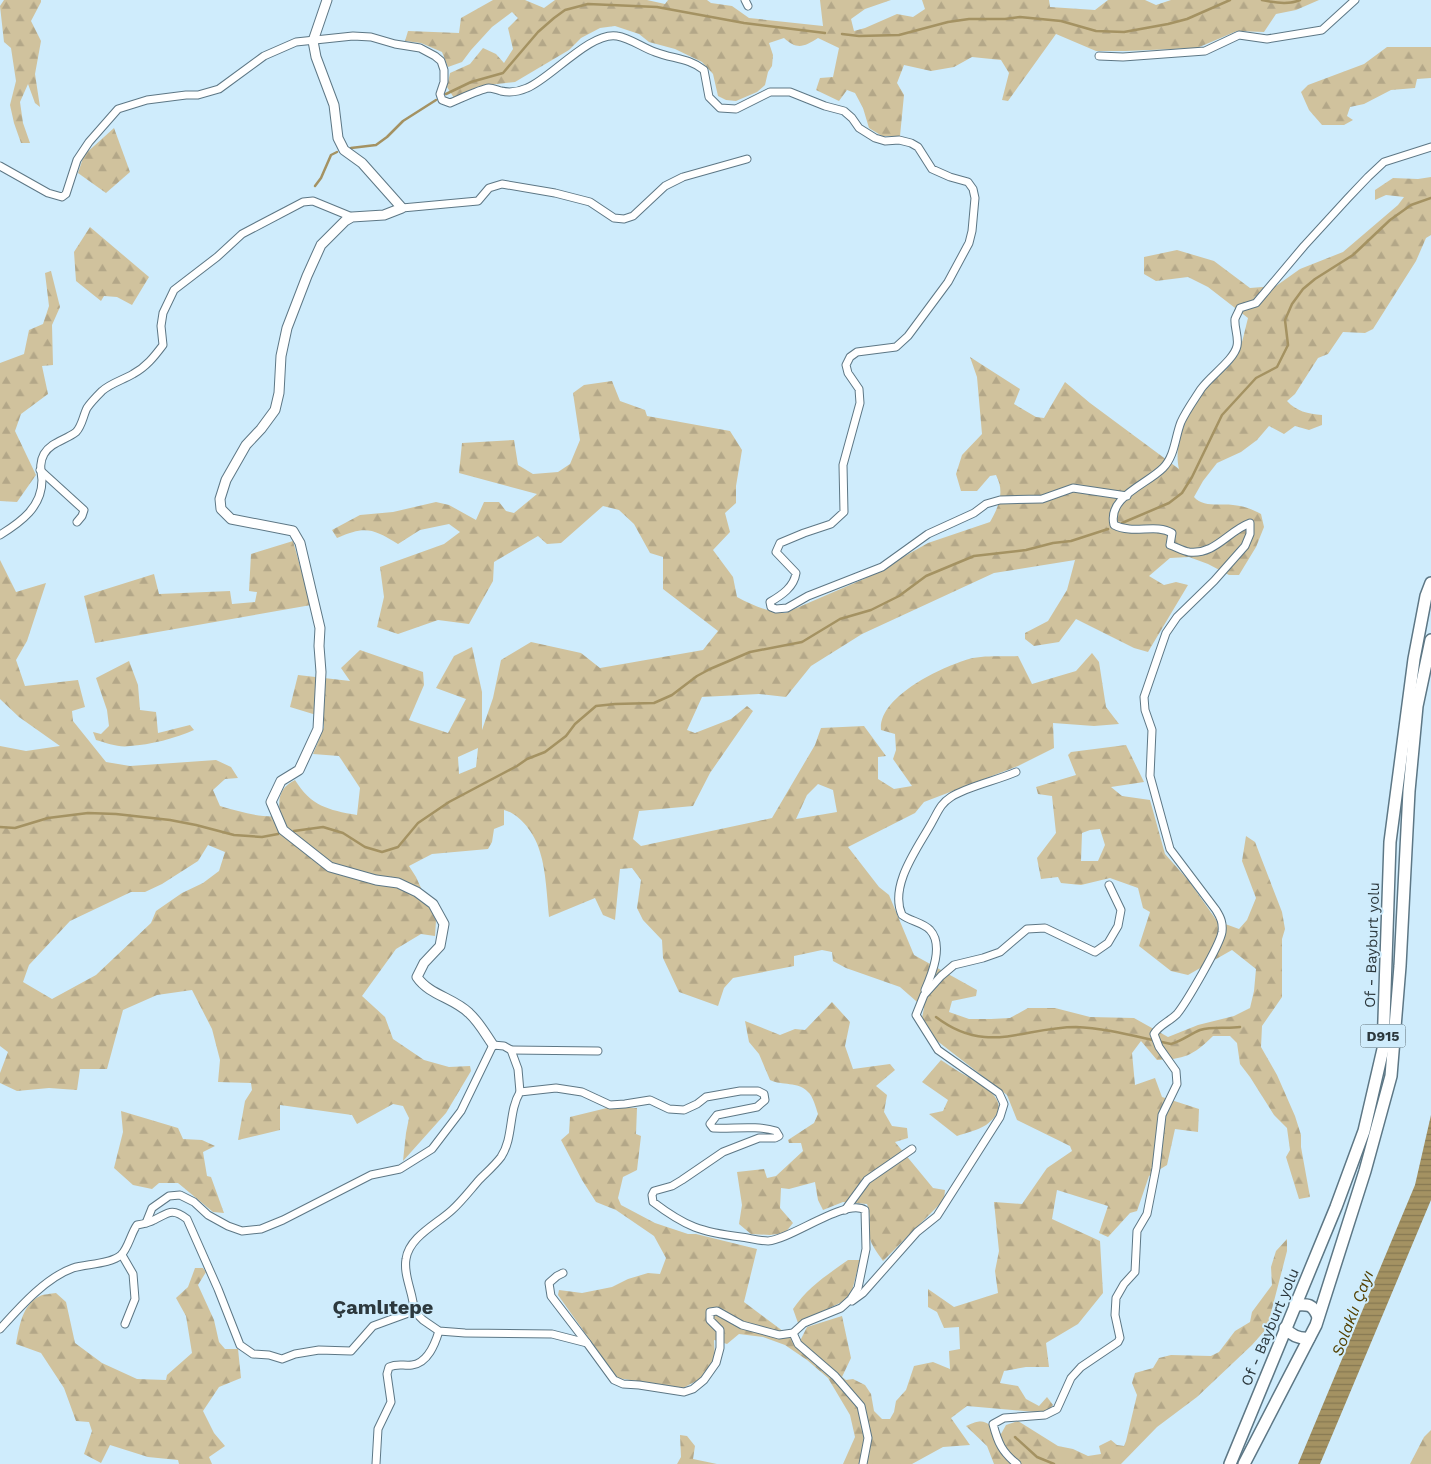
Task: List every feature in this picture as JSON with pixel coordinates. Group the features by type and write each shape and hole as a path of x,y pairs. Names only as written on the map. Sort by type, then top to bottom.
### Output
{"highway":[{"name":"Of - Bayburt yolu","path":"1230,1464 1336,1207 1364,1131 1383,1049 1391,833 1414,659 1426,596 1431,583"},
{"name":"Of - Bayburt yolu","path":"1244,1464 1318,1317 1366,1171 1391,1076 1400,966 1408,791 1417,706 1431,640"},
{"path":"1295,1305 1307,1304 1315,1309 1318,1317"},
{"path":"1285,1328 1294,1336 1309,1338"}],"street":[{"path":"326,0 314,41 316,57 334,105 338,138 344,150 362,163 402,208"},
{"path":"1099,56 1123,57 1204,50 1239,35 1267,39 1322,30 1355,0"},
{"path":"0,166 48,193 62,197 66,194 78,160 88,142 118,110 147,100 198,95 219,89 264,56 296,42 353,36 371,37 395,44 420,48 441,61 444,70 444,82 440,94 442,100 450,103 481,90 491,88 508,92 517,92 528,88 541,81 571,55 609,35 618,36 657,53 695,62 704,70 709,97 720,108 736,108 770,92 790,92 825,106 844,111 859,128 875,138 885,141 899,140 911,143 918,147 932,168 950,177 968,182 972,189 974,198 972,231 969,243 948,282 908,336 896,347 857,352 850,357 846,366 848,373 859,389 860,403 843,465 844,512 831,524 780,543 776,552 796,573 795,579 786,590 770,602 771,607 776,610 787,608 808,596 882,567 928,534 974,513 986,504 1000,500 1042,499 1073,488 1126,496"},
{"path":"1017,1464 1004,1454 996,1438 993,1424 1004,1418 1045,1415 1057,1409 1071,1378 1081,1367 1118,1342 1120,1338 1115,1315 1116,1298 1124,1284 1135,1272 1137,1231 1147,1214 1156,1168 1162,1115 1177,1084 1176,1071 1154,1034 1188,1000 1222,934 1222,921 1216,910 1170,849 1150,776 1152,730 1145,710 1144,697 1166,633 1177,617 1214,582 1245,546 1250,534 1250,523 1242,526 1216,547 1203,552 1189,552 1170,545 1172,533 1165,528 1122,529 1114,525 1112,518 1114,511 1118,503 1164,467 1173,451 1181,422 1193,402 1206,381 1225,365 1238,347 1235,319 1240,308 1256,303 1336,212 1384,162 1431,146"},
{"path":"0,535 16,526 32,510 38,500 42,480 40,470 44,454 64,438 74,434 79,428 87,408 94,399 104,390 147,365 163,345 161,326 163,313 174,290 242,234 303,202 314,201 352,217 384,215 402,208 478,201 490,188 502,184 554,193 590,202 614,218 624,219 633,216 665,186 683,177 746,159"},
{"path":"352,217 321,245 307,276 288,328 282,356 279,393 275,410 262,429 246,445 226,480 220,499 221,508 231,519 293,531 300,543 320,628 318,729 298,770 281,781 271,802 283,830 330,867 376,880 398,883 417,892 433,904 444,924 440,946 424,963 417,978 423,986 442,995 469,1012 493,1045 504,1046 511,1050 598,1051"},
{"path":"40,470 84,510 77,522"},
{"path":"564,1273 557,1276 550,1283 551,1296 614,1380 623,1384 684,1392 693,1389 704,1380 716,1364 720,1348 720,1330 710,1320 710,1312 717,1311 742,1325 758,1331 778,1335 793,1333 804,1323 841,1308 863,1294 911,1239 937,1216 1000,1117 1004,1104 999,1093 938,1050 916,1015 936,959 937,946 930,930 902,915 898,902 901,883 917,846 940,805 954,795 1016,772"},
{"path":"924,995 954,965 1000,952 1027,929 1045,928 1095,952 1108,943 1118,926 1121,910 1109,885"},
{"path":"146,1223 152,1208 169,1196 180,1195 194,1202 208,1215 242,1232 261,1229 371,1175 400,1169 432,1148 461,1111 493,1045"},
{"path":"511,1050 518,1069 520,1092 511,1118 508,1143 500,1157 452,1210 414,1241 407,1252 405,1262 414,1301 414,1311 439,1331 552,1334 587,1343"},
{"path":"520,1092 556,1088 582,1092 610,1105 650,1100 669,1109 684,1110 706,1097 740,1091 758,1091 764,1094 765,1100 757,1107 717,1115 710,1124 713,1128 767,1128 776,1131 779,1136 775,1138 760,1138 723,1152 672,1186 654,1191 652,1195 653,1202 685,1224 704,1231 768,1241 796,1232 811,1223 845,1210 854,1208 865,1210 866,1249 858,1288 851,1299 841,1308"},
{"path":"845,1210 867,1180 912,1149"},
{"path":"0,1329 31,1296 62,1274 73,1268 113,1260 122,1255 137,1225 146,1223 168,1212 178,1212 187,1219 218,1288 240,1345 253,1354 269,1355 282,1359 295,1354 319,1350 351,1351 373,1326 414,1311"},
{"path":"122,1255 133,1274 135,1299 125,1324"},
{"path":"376,1464 378,1429 391,1402 387,1374 389,1367 395,1364 412,1365 421,1362 434,1345 439,1331"},
{"path":"793,1333 798,1344 835,1376 861,1406 868,1438 863,1464"}],"green space":[{"path":"4,0 41,0 31,21 41,41 35,74 40,107 35,103 28,84 20,102 23,123 30,143 21,143 10,105 16,81 11,48 4,42 0,6"},
{"path":"493,0 525,0 544,8 555,0 647,0 665,4 668,0 707,0 711,3 732,6 749,18 823,26 820,0 891,0 865,9 851,19 854,31 897,14 913,17 925,9 922,0 1049,0 1050,7 1095,10 1108,0 1145,0 1156,5 1171,0 1319,0 1296,10 1276,14 1264,32 1237,31 1197,48 1096,51 1056,34 1008,101 1002,100 1009,73 1001,60 972,57 954,67 931,71 904,65 897,83 904,95 900,136 882,136 869,128 863,108 855,93 847,90 839,101 816,90 820,78 833,77 839,48 818,38 801,46 797,46 784,38 769,43 773,55 772,66 768,72 765,85 757,92 736,101 726,100 718,96 713,74 702,62 675,49 649,42 639,34 615,26 600,28 581,38 569,50 515,82 480,86 454,98 447,87 450,73 470,64 483,48 496,54 504,63 513,49 508,28 518,18 512,12 492,27 462,62 448,67 442,52 421,43 405,41 408,31 459,33 461,18"},
{"path":"1387,47 1431,47 1431,78 1417,79 1415,88 1391,90 1364,104 1350,107 1347,116 1353,120 1344,125 1322,125 1309,110 1301,92 1308,85 1364,64"},
{"path":"114,128 130,172 106,193 78,173 84,155"},
{"path":"1431,177 1431,235 1426,238 1416,261 1373,329 1365,333 1343,332 1328,354 1318,358 1295,394 1287,401 1303,411 1322,415 1322,425 1309,430 1295,426 1284,434 1269,426 1257,440 1241,452 1217,463 1203,481 1194,497 1202,503 1241,506 1261,514 1264,527 1256,547 1239,575 1229,575 1189,557 1170,558 1149,576 1164,585 1176,582 1188,585 1148,652 1134,648 1076,619 1059,642 1034,646 1025,639 1025,633 1048,621 1067,590 1075,560 994,573 862,634 811,666 786,697 759,694 702,697 687,730 695,733 731,719 747,706 753,711 710,773 693,806 639,811 633,839 641,846 772,818 815,745 821,728 864,726 886,756 878,757 878,779 894,789 912,786 893,759 896,750 895,734 881,730 883,718 890,706 913,685 943,669 969,659 1018,656 1032,684 1076,671 1092,653 1099,662 1106,707 1119,724 1094,726 1053,723 1054,748 1018,766 924,802 915,813 848,847 879,887 889,895 914,955 977,990 976,996 952,1001 949,1012 969,1019 991,1019 1010,1018 1028,1008 1055,1008 1090,1017 1134,1018 1168,1037 1198,1025 1234,1016 1250,1008 1256,969 1232,950 1188,975 1171,971 1139,946 1150,912 1143,908 1138,888 1110,878 1081,885 1061,883 1058,877 1041,879 1037,858 1056,833 1052,796 1038,794 1036,787 1076,775 1068,755 1071,752 1126,745 1144,782 1111,787 1122,796 1150,800 1165,854 1189,881 1217,921 1239,929 1247,920 1256,898 1242,861 1246,836 1255,842 1282,912 1285,929 1282,939 1282,997 1262,1026 1261,1047 1277,1075 1295,1116 1301,1135 1301,1147 1310,1197 1299,1199 1286,1157 1290,1150 1287,1128 1274,1115 1240,1064 1237,1043 1230,1036 1213,1036 1194,1052 1166,1060 1157,1060 1141,1041 1132,1053 1135,1085 1155,1078 1162,1097 1199,1109 1198,1132 1175,1129 1167,1165 1149,1176 1137,1211 1130,1213 1108,1237 1099,1233 1108,1206 1057,1190 1052,1219 1100,1241 1103,1293 1078,1324 1046,1343 1049,1367 1026,1367 1004,1371 1000,1383 1018,1386 1026,1399 1039,1406 1047,1397 1053,1405 1046,1413 967,1406 951,1418 970,1445 943,1447 912,1464 843,1464 855,1437 850,1415 828,1378 785,1345 763,1337 739,1334 727,1344 714,1340 715,1359 702,1378 683,1388 617,1378 558,1295 559,1290 582,1293 612,1287 628,1279 648,1273 660,1274 666,1258 654,1236 616,1210 596,1202 561,1140 569,1133 570,1117 611,1107 637,1108 636,1134 641,1136 637,1170 623,1177 618,1198 621,1205 655,1223 688,1234 696,1234 757,1249 744,1302 799,1343 807,1327 842,1316 851,1358 842,1377 846,1380 853,1379 865,1385 871,1394 874,1411 882,1419 890,1419 894,1412 896,1401 906,1390 914,1366 933,1362 950,1369 949,1351 960,1349 959,1327 944,1328 937,1312 928,1307 928,1289 954,1307 998,1293 995,1271 999,1251 994,1202 1022,1204 1047,1168 1072,1151 1070,1146 1017,1120 1007,1095 936,1040 922,1018 924,1008 900,987 846,968 833,961 832,952 822,950 794,956 794,966 733,978 724,988 718,1006 679,992 663,958 662,940 643,920 637,908 641,880 632,868 620,869 615,920 603,915 595,898 549,917 545,875 538,846 527,826 516,816 504,810 504,825 494,829 492,842 488,849 432,854 409,866 436,921 435,936 421,934 396,949 362,996 385,1017 393,1039 424,1060 449,1067 470,1066 471,1071 446,1113 403,1161 409,1118 403,1106 393,1104 357,1124 352,1115 280,1105 280,1130 238,1140 245,1101 252,1090 251,1083 218,1082 220,1060 212,1029 192,990 157,995 123,1010 107,1069 80,1069 77,1090 49,1088 17,1091 0,1083 0,1073 8,1052 0,1046 0,746 26,751 60,746 19,717 0,699 0,560 16,592 46,583 27,641 16,660 25,686 78,680 85,707 72,711 73,721 106,762 130,766 216,760 231,767 238,778 225,779 213,790 220,806 258,815 281,816 280,795 295,780 307,796 321,805 329,809 357,815 360,788 339,756 313,754 324,727 323,717 290,707 298,675 350,681 341,668 360,650 423,672 424,685 409,720 448,733 466,699 436,688 454,656 472,647 482,692 482,730 493,698 501,660 531,642 581,653 600,668 703,650 718,631 663,589 663,557 650,553 634,524 619,510 603,506 561,543 547,544 538,536 494,562 493,581 469,624 438,620 398,634 377,627 384,597 380,567 444,544 460,532 449,524 420,530 398,544 368,530 337,538 332,530 360,515 393,512 436,502 449,505 476,520 484,502 499,502 506,511 514,513 537,494 459,473 462,443 514,440 518,465 533,474 558,472 570,464 580,440 573,393 584,385 612,381 620,401 645,410 647,416 730,431 742,450 736,486 736,503 725,513 730,532 713,550 733,577 737,597 760,608 785,613 866,578 928,543 990,522 1000,499 999,481 996,475 990,476 977,491 961,491 956,474 962,455 982,434 977,377 970,357 1020,389 1014,404 1036,417 1044,418 1065,382 1090,403 1179,469 1178,447 1190,411 1213,379 1231,364 1236,356 1248,318 1208,287 1188,277 1156,281 1144,274 1144,257 1177,250 1214,261 1250,288 1276,286 1300,269 1343,252 1398,205 1404,197 1386,195 1375,200 1375,190 1393,178 1418,179","holes":["478,748 476,767 459,774 458,757","818,784 833,790 837,812 796,819 807,795","1100,829 1105,845 1098,861 1081,861 1082,833","208,845 225,852 219,871 203,883 182,893 156,911 151,923 96,975 52,999 23,982 29,965 70,921 131,892 145,892 162,884 198,861"]},
{"path":"90,227 149,277 132,305 117,297 104,296 101,301 76,281 74,252"},
{"path":"51,271 60,307 52,325 53,365 42,366 48,394 21,414 15,431 36,475 17,502 0,501 0,363 24,354 29,330 43,324 49,306 45,273"},
{"path":"293,541 311,605 95,643 84,596 154,574 159,594 230,591 232,604 255,602 257,592 249,591 251,554"},
{"path":"129,661 138,685 140,710 156,712 158,733 190,725 194,730 163,741 138,745 113,745 96,740 93,732 101,734 109,726 107,710 96,678"},
{"path":"832,1002 850,1022 845,1046 853,1069 890,1064 895,1070 876,1086 887,1095 884,1112 892,1126 907,1128 908,1138 895,1142 933,1188 945,1190 944,1200 883,1261 870,1240 867,1204 843,1202 823,1210 818,1200 815,1182 789,1189 781,1188 780,1208 793,1223 785,1233 770,1235 751,1234 739,1224 742,1205 737,1172 764,1169 767,1178 776,1176 803,1151 801,1143 789,1143 788,1140 814,1123 818,1114 810,1094 800,1086 770,1080 759,1054 749,1042 745,1021 780,1035 795,1029 805,1030"},
{"path":"941,1060 992,1093 999,1105 998,1111 994,1118 986,1125 957,1136 929,1114 943,1111 948,1100 922,1082"},
{"path":"121,1111 178,1128 183,1139 202,1140 215,1146 203,1152 207,1176 211,1177 224,1213 213,1212 178,1183 159,1183 152,1189 133,1185 114,1168 123,1132"},
{"path":"1287,1239 1287,1251 1267,1328 1252,1345 1197,1397 1157,1427 1121,1464 994,1464 987,1446 966,1426 981,1421 992,1426 1001,1434 1006,1425 1018,1421 1058,1446 1073,1449 1088,1456 1101,1454 1099,1446 1111,1440 1117,1445 1124,1446 1137,1395 1132,1383 1135,1373 1153,1368 1159,1358 1171,1355 1211,1356 1219,1352 1235,1331 1250,1322 1252,1312 1272,1285 1271,1267 1276,1251"},
{"path":"848,1260 860,1260 852,1291 844,1301 798,1323 793,1309 799,1301 818,1282"},
{"path":"195,1268 203,1268 206,1272 198,1285 214,1320 219,1342 225,1349 238,1349 241,1378 219,1387 203,1411 214,1433 225,1446 209,1457 212,1464 179,1464 178,1460 148,1457 110,1445 101,1463 84,1454 92,1431 89,1422 76,1421 64,1388 41,1353 16,1344 25,1310 40,1296 56,1293 66,1302 75,1343 102,1363 137,1379 166,1380 167,1375 192,1353 186,1316 176,1298 188,1287"},
{"path":"1431,1430 1431,1464 1410,1464 1424,1437"},
{"path":"680,1435 687,1436 695,1446 693,1459 717,1464 677,1464 681,1457"}],"shaded area":[{"path":"1431,1115 1431,1200 1320,1464 1298,1464 1415,1185"}],"waterway":[{"path":"842,34 859,36 899,35 948,22 969,19 1020,17 1061,21 1096,31 1124,32 1187,19 1230,0"},
{"path":"1262,0 1282,3 1300,0"},
{"path":"446,94 471,82 503,73 538,32 554,18 565,10 588,4 657,7 744,23 825,33"},
{"path":"351,148 376,145 403,121 436,100"},
{"path":"315,186 321,178 331,155 337,152"},
{"path":"1122,523 1169,503 1182,493 1192,477 1222,415 1256,378 1277,367 1288,345 1285,320 1292,304 1303,289 1315,279 1353,255 1390,220 1411,205 1431,198"},
{"path":"294,831 323,827 343,833 365,847 382,852 398,847 418,823 449,802 527,759 545,752 566,736 575,724 596,706 654,703 672,695 697,676 710,669 750,652 802,642 840,619 871,610 899,596 926,576 974,556 1026,550 1053,543 1071,541 1108,529"},
{"path":"0,827 15,828 48,818 88,813 170,820 234,835 262,837 278,834"},
{"path":"936,1017 954,1029 972,1035 989,1037 1005,1037 1057,1028 1076,1027 1112,1031 1171,1044 1200,1030 1240,1027"},
{"path":"1015,1437 1037,1457 1054,1464"}],"district":[{"name":"Çamlıtepe","path":"383,1307"}],"water label":[{"name":"Solaklı Çayı","path":"1352,1313"}]}
